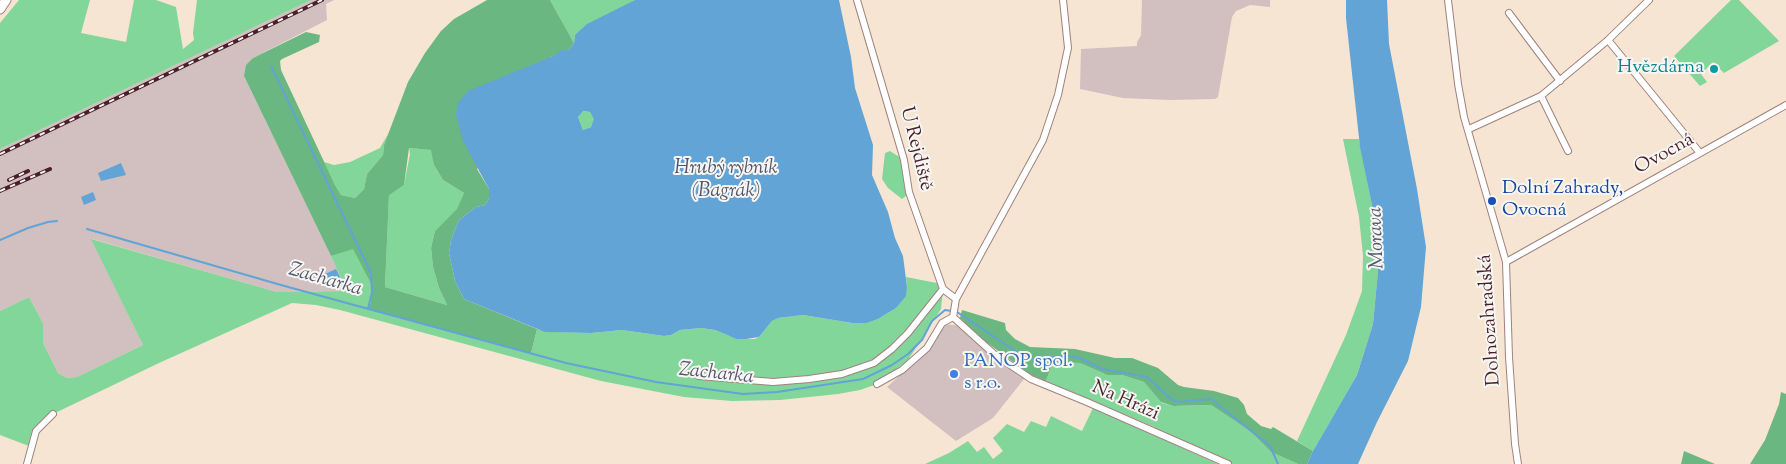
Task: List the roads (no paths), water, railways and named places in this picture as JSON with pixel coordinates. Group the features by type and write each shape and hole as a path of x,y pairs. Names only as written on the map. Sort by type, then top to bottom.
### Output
{"main road":[{"path":"0,9 6,0"}],"street":[{"name":"U Rejdiště","path":"858,0 904,160 909,192 943,289"},
{"path":"877,384 902,370 927,348 942,323 953,316 955,302 1043,140 1058,95 1068,48 1063,0"},
{"name":"Dolnozahradská","path":"1448,0 1464,117 1506,262 1509,357 1518,464"},
{"path":"1469,129 1541,96 1608,40 1649,0"},
{"path":"1509,13 1560,81"},
{"path":"1608,40 1700,153"},
{"path":"1541,96 1568,151"},
{"name":"Ovocná","path":"1506,262 1786,104"},
{"path":"699,376 773,382 842,374 874,363 892,349 943,289 955,302"},
{"name":"Na Hrázi","path":"953,316 994,354 1031,379 1228,464"},
{"path":"27,464 36,431 53,414"}],"water":[{"name":"Hrubý rybník (Bagrák)","path":"635,0 839,0 851,57 855,88 873,145 872,175 888,212 895,238 903,256 907,287 906,296 896,308 878,319 867,323 852,323 803,315 778,318 772,321 759,337 737,339 715,330 701,328 680,330 671,335 664,336 622,330 591,333 545,332 464,299 455,281 449,253 451,240 459,220 476,207 485,205 489,199 489,189 463,141 456,115 458,103 468,91 551,57 563,50 569,50 574,43 575,35 587,24","holes":["583,111 590,112 594,119 591,127 583,130 578,117"]},
{"name":"Morava","path":"1346,0 1387,0 1389,44 1417,189 1426,247 1421,307 1408,361 1358,464 1307,464 1357,375 1373,324 1378,271 1373,210 1360,147 1346,18"},
{"path":"121,163 126,175 101,181 98,173"},
{"path":"93,192 96,200 84,205 81,197"},
{"path":"336,269 344,285 339,287 330,283 325,274"}],"waterway":[{"path":"271,66 371,273 372,292 368,309"},
{"name":"Zacharka","path":"0,240 28,228 57,221"},
{"name":"Zacharka","path":"87,229 281,285 566,363 656,382 743,394 777,392 863,379 892,365 908,354 922,340 932,321 945,310 952,311"},
{"name":"Zacharka","path":"957,312 1011,348 1024,359 1066,356 1080,358 1102,369 1147,377 1172,400 1179,402 1211,399 1270,446 1278,464"}],"railway":[{"path":"0,154 322,0"},
{"path":"0,191 50,169"},
{"path":"9,180 28,171"}],"place":[{"name":"Hvězdárna","path":"1714,69"},
{"name":"Dolní Zahrady, Ovocná","path":"1492,201"},
{"name":"PANOP spol. s r.o.","path":"954,374"}]}
